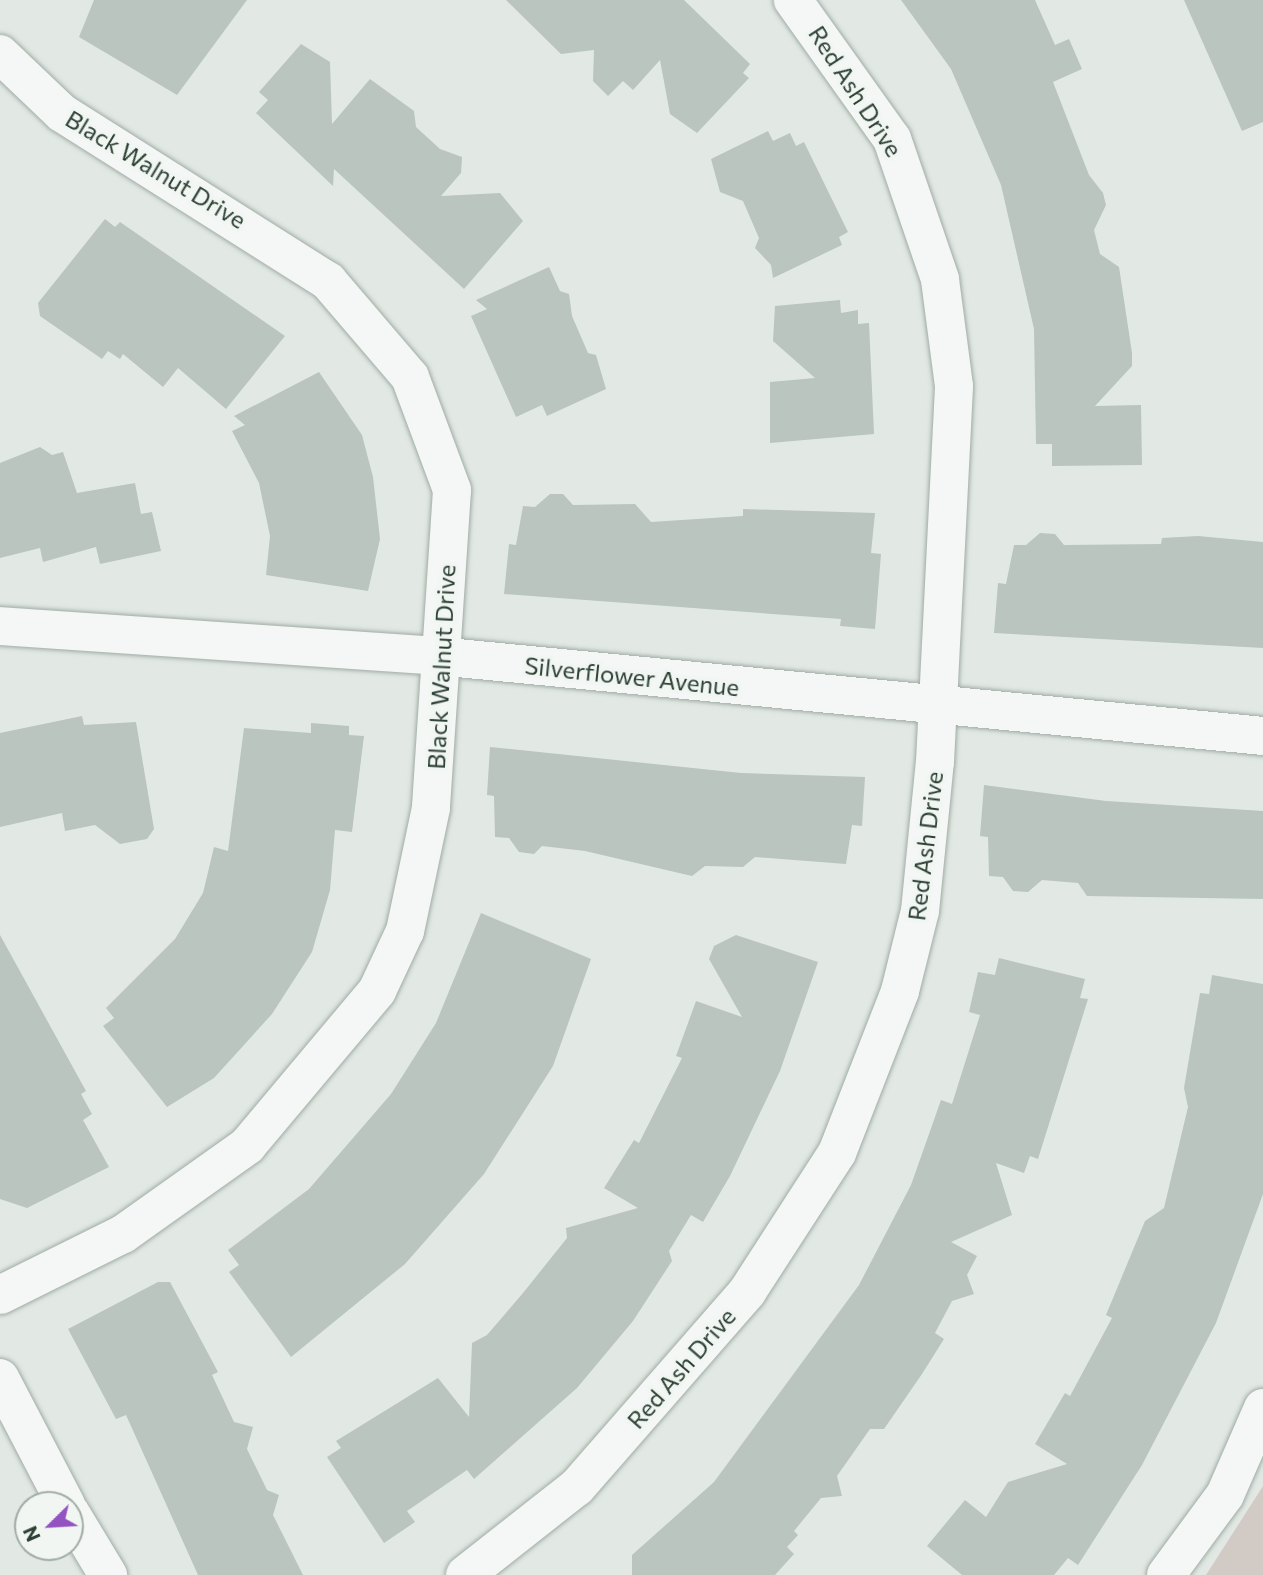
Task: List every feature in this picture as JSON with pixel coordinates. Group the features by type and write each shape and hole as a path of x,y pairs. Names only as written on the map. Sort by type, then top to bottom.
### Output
{"street":[{"name":"Red Ash Drive","path":"465,1575 577,1487 747,1292 837,1153 900,990 920,911 936,708 954,386 940,279 892,139 793,0"},
{"name":"Black Walnut Drive","path":"0,54 62,113 328,281 410,377 452,490 438,656 437,751 423,859 405,931 377,990 247,1146 123,1234 0,1295"},
{"name":"Silverflower Avenue","path":"0,626 438,656 936,708 1263,736"},
{"path":"0,1378 59,1491"},
{"path":"1166,1575 1225,1495 1263,1408"},
{"path":"84,1535 108,1575"}],"shaded area":[{"path":"1263,1486 1263,1575 1206,1575"}],"building":[{"path":"94,0 247,0 177,95 79,37"},
{"path":"506,0 684,0 750,64 743,73 749,78 697,133 670,114 660,60 633,90 623,81 608,96 593,81 594,50 561,54"},
{"path":"901,0 1035,0 1055,45 1069,39 1082,69 1053,82 1089,175 1103,193 1106,205 1094,230 1100,254 1119,267 1132,353 1132,366 1095,406 1141,405 1142,465 1052,466 1052,444 1036,444 1034,329 1001,185 951,69"},
{"path":"1184,0 1263,0 1263,122 1242,131"},
{"path":"301,44 330,62 332,124 370,79 414,111 416,127 440,149 462,157 461,173 441,196 500,193 523,221 464,289 334,169 333,186 256,113 268,100 259,92"},
{"path":"768,131 773,141 790,133 796,146 804,142 848,232 839,237 842,245 773,278 771,265 755,248 759,238 743,201 720,192 711,159"},
{"path":"105,219 115,227 120,222 285,336 226,409 178,368 163,387 123,354 120,359 108,351 102,359 40,316 38,303"},
{"path":"549,267 560,291 569,294 572,316 588,353 596,355 606,389 547,416 542,405 516,417 471,316 487,309 476,300"},
{"path":"840,300 841,313 858,310 858,324 869,323 874,434 770,443 770,382 815,378 773,341 775,306"},
{"path":"319,372 362,435 373,477 380,539 368,591 266,575 270,536 259,483 232,431 245,425 234,416"},
{"path":"40,447 52,455 63,452 77,493 135,483 141,514 152,512 161,551 100,564 96,547 43,562 40,548 0,558 0,463"},
{"path":"550,494 563,494 573,505 635,504 651,522 743,516 743,509 875,513 871,553 881,554 875,629 840,626 841,619 504,594 509,544 516,545 523,506 535,507"},
{"path":"1040,533 1055,534 1064,545 1161,544 1162,538 1198,536 1263,542 1263,648 994,633 998,583 1006,584 1014,545 1026,545"},
{"path":"82,716 84,725 136,722 154,829 147,839 120,844 95,825 65,831 62,813 0,827 0,733"},
{"path":"311,723 349,726 349,735 364,736 352,832 335,830 330,890 312,952 272,1014 214,1078 167,1107 103,1026 114,1018 106,1008 175,939 203,893 214,847 228,851 244,728 311,733"},
{"path":"490,747 741,773 865,777 862,826 852,825 846,864 755,857 743,867 705,866 692,876 585,851 542,846 534,854 519,852 509,838 495,837 494,796 487,795"},
{"path":"984,785 1106,801 1263,811 1263,899 1087,896 1078,883 1042,880 1028,892 1013,891 1003,877 989,876 988,837 980,836"},
{"path":"481,913 591,959 553,1066 484,1174 405,1264 291,1357 229,1272 239,1265 228,1250 309,1189 391,1094 436,1023"},
{"path":"0,935 86,1091 81,1094 92,1114 83,1120 109,1167 27,1208 0,1199"},
{"path":"736,935 818,962 780,1071 730,1176 703,1222 691,1215 669,1251 672,1261 633,1321 577,1388 474,1479 467,1470 407,1511 415,1522 384,1543 327,1457 341,1448 336,1441 438,1378 469,1417 472,1343 487,1335 523,1293 567,1238 566,1228 638,1208 604,1188 634,1140 639,1143 682,1058 676,1056 696,1001 742,1017 709,959 714,946"},
{"path":"999,958 1085,979 1080,998 1088,999 1038,1159 1030,1156 1024,1173 996,1163 1012,1215 951,1242 977,1256 967,1275 974,1294 952,1301 935,1333 944,1339 922,1374 884,1429 870,1429 837,1476 842,1496 821,1498 794,1531 798,1535 787,1547 794,1554 775,1575 632,1575 632,1555 714,1482 859,1285 911,1185 941,1100 952,1104 980,1015 969,1012 978,972 995,975"},
{"path":"1212,975 1263,984 1263,1194 1216,1323 1142,1465 1078,1565 1068,1558 1054,1575 962,1575 927,1546 965,1500 986,1517 1008,1482 1067,1464 1035,1444 1065,1393 1070,1396 1112,1318 1106,1315 1145,1221 1164,1208 1188,1107 1184,1088 1200,993 1209,994"},
{"path":"158,1282 170,1282 218,1372 212,1375 234,1422 253,1427 247,1449 267,1490 279,1495 273,1515 303,1575 198,1575 126,1415 116,1419 68,1329"}]}
